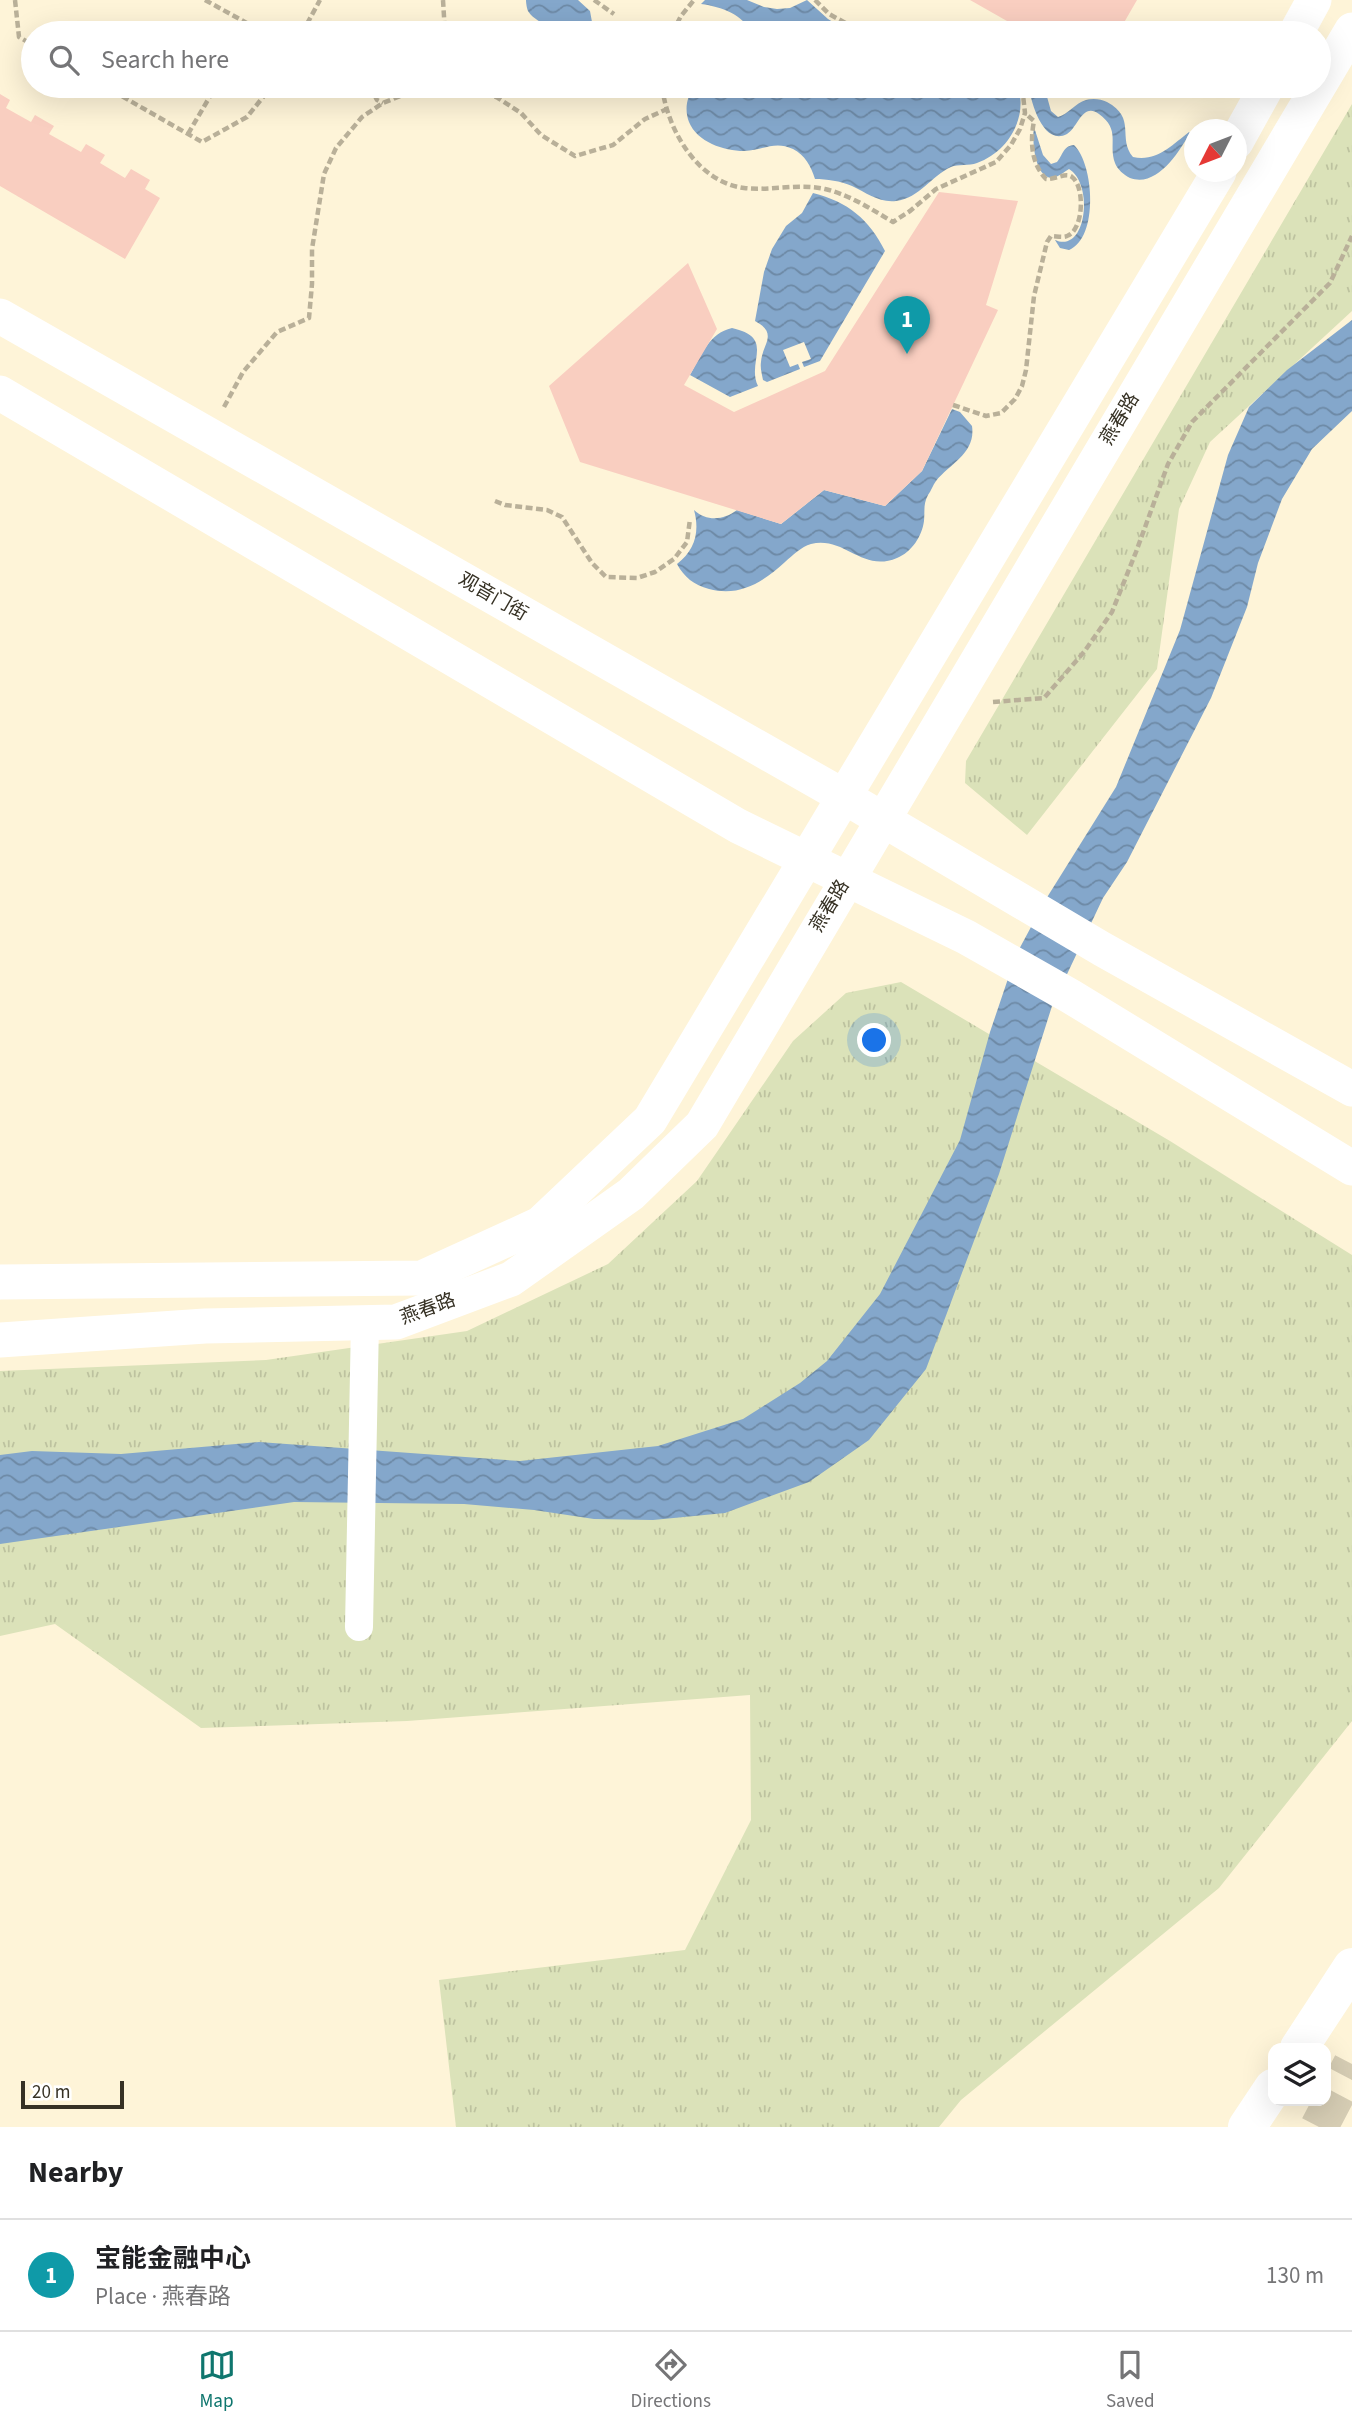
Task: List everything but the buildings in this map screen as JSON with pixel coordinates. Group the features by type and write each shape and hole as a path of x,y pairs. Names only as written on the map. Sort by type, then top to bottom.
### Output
{"main road":[{"path":"1302,2043 1352,1967"},
{"path":"1247,2127 1268,2096"}],"street":[{"path":"1303,21 1314,0"},
{"name":"燕春路","path":"1331,65 1352,30"},
{"path":"1247,123 1261,98"},
{"name":"燕春路","path":"0,1340 205,1326 396,1322 511,1279 631,1194 702,1125 1311,98"},
{"name":"燕春路","path":"0,1282 422,1278 540,1224 650,1120 1213,182"},
{"name":"观音门街","path":"0,316 844,796 1102,949 1352,1089"},
{"path":"0,393 738,826 966,937 1070,996 1352,1168"},
{"path":"359,1627 365,1322"}],"path":[{"path":"15,0 21,38"},
{"path":"205,0 243,21"},
{"path":"309,21 320,0"},
{"path":"443,0 444,21"},
{"path":"594,0 614,14"},
{"path":"678,21 694,0"},
{"path":"815,0 829,14 842,21"},
{"path":"125,98 202,142 247,117 262,98"},
{"path":"188,134 209,98"},
{"path":"376,98 383,103"},
{"path":"208,435 243,373 261,349 277,332 309,318 312,249 324,174 336,148 362,117 395,98"},
{"path":"498,98 520,113 541,135 575,156 613,145 645,119 667,109"},
{"path":"665,98 670,121 680,140 707,172 724,183 744,188 804,186 846,194 893,222 911,211 936,189 996,162 1012,145 1020,129 1026,113 1024,98"},
{"path":"953,405 986,416 1001,413 1015,399 1026,370 1034,296 1047,242 1051,236 1066,237 1072,233 1081,212 1078,184 1072,176 1046,180 1038,170 1031,136 1034,121 1026,113"},
{"path":"989,702 1044,698 1083,652 1112,612 1168,464 1192,422 1330,283 1352,236"},
{"path":"495,501 547,510 562,517 592,564 606,577 637,578 654,572 674,559 687,542 690,519"}],"green space":[{"path":"1352,104 1352,311 1210,442 1179,509 1157,669 1027,835 965,783 966,761"},
{"path":"901,982 1170,1141 1352,1255 1352,1721 1219,1888 961,2100 939,2127 456,2127 439,1980 685,1950 751,1820 750,1695 407,1721 201,1728 55,1624 0,1636 0,1371 266,1360 467,1331 608,1264 697,1181 793,1041 846,993"}],"water":[{"path":"526,0 578,0 590,11 592,21 540,21 528,10"},
{"path":"705,0 747,0 777,9 790,8 807,0 831,21 743,21 731,12 701,4"},
{"path":"689,98 1020,98 1020,110 1013,132 998,151 988,158 974,164 951,167 912,196 890,201 843,183 815,179 804,158 797,151 786,147 736,151 712,144 693,129 687,117"},
{"path":"1031,98 1047,98 1051,111 1058,117 1082,101 1094,99 1107,102 1116,108 1124,121 1126,143 1133,157 1157,155 1184,136 1184,143 1158,173 1140,180 1130,178 1121,172 1115,163 1112,132 1106,120 1099,114 1093,111 1084,113 1071,131 1059,136 1051,134 1045,128"},
{"path":"1034,127 1043,155 1051,164 1057,162 1068,147 1074,145 1086,168 1089,217 1079,243 1069,250 1060,248 1055,240 1066,242 1074,237 1080,228 1084,202 1082,188 1069,169 1053,178 1042,172 1034,149"},
{"path":"813,193 837,201 856,213 872,230 885,251 820,361 804,367 802,362 811,359 804,342 783,350 790,367 798,364 800,369 767,382 763,380 761,364 768,335 755,321 764,272 772,249 786,226 802,213"},
{"path":"1352,320 1352,411 1312,449 1282,499 1258,563 1247,607 1211,698 1127,862 1103,898 1052,1006 999,1174 926,1369 869,1440 809,1482 725,1513 653,1520 594,1519 464,1504 294,1502 0,1544 0,1455 32,1451 121,1454 259,1442 520,1461 658,1446 743,1419 800,1383 827,1361 880,1294 960,1140 990,1032 1016,955 1046,899 1116,787 1180,630 1228,455 1249,407 1287,370"},
{"path":"732,328 745,332 756,344 755,377 758,386 730,397 690,375 712,340"},
{"path":"952,409 960,412 972,426 970,443 961,457 935,483 925,501 921,532 912,548 897,558 874,561 834,545 811,544 759,581 731,591 709,589 694,583 677,564 692,547 696,533 694,510 704,516 716,518 737,510 781,524 824,490 885,506 922,471"}],"tunnel":[{"path":"1319,2127 1352,2064"}],"place":[{"name":"宝能金融中心","path":"907,354"}]}
